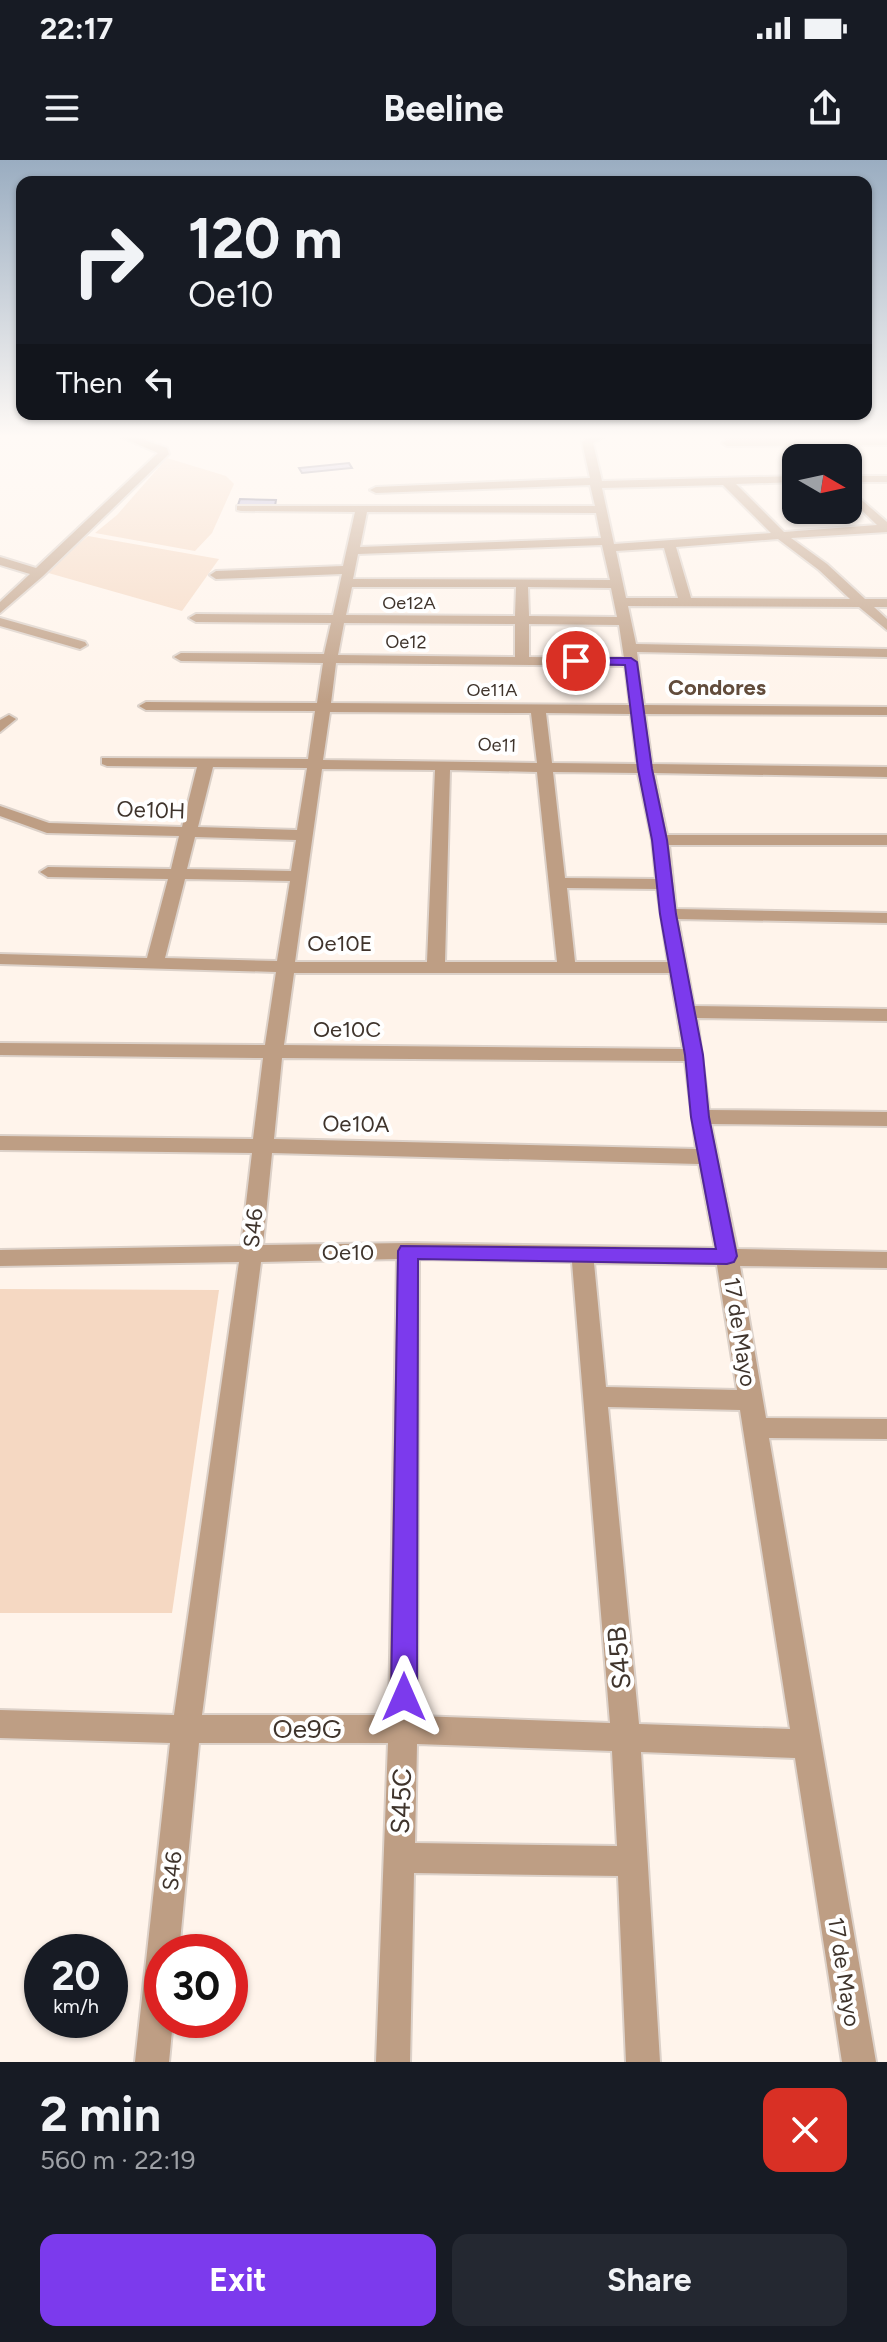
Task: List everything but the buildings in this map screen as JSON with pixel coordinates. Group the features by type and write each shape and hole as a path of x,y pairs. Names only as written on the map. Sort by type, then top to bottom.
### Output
{"street":[{"path":"0,609 90,525"},
{"name":"S46","path":"165,1934 186,1729 251,1252 273,1053 330,659 358,525"},
{"path":"509,525 609,545 669,545 887,528"},
{"path":"352,551 538,525"},
{"name":"17 de Mayo","path":"604,525 622,602 622,621 639,707 645,769 660,840 668,914 694,1055 700,1117 727,1256 859,2062"},
{"path":"774,525 783,538 865,603 887,626"},
{"path":"669,545 686,603"},
{"path":"0,561 39,573"},
{"path":"216,575 619,584"},
{"path":"522,583 522,661"},
{"path":"622,602 887,603"},
{"name":"Oe12A","path":"196,618 622,621"},
{"path":"0,622 80,645"},
{"name":"Oe12","path":"181,657 522,661 630,655 887,653"},
{"name":"Oe11A","path":"146,706 887,711"},
{"path":"538,708 567,968"},
{"name":"Oe11","path":"107,761 887,772"},
{"path":"155,963 206,763"},
{"path":"436,968 443,764"},
{"name":"Oe10H","path":"0,811 47,828 304,835"},
{"path":"660,840 887,840"},
{"path":"48,872 298,876"},
{"path":"557,883 665,884"},
{"path":"668,914 887,918"},
{"name":"Oe10E","path":"0,959 285,967 680,968"},
{"path":"687,1012 887,1015"},
{"name":"Oe10C","path":"0,1049 694,1055"},
{"path":"700,1117 887,1119"},
{"name":"Oe10A","path":"0,1143 710,1157"},
{"name":"Oe10","path":"0,1258 408,1251 887,1260"},
{"name":"S45C","path":"393,2062 403,1729 408,1251"},
{"name":"S45B","path":"582,1256 626,1736 643,2062"},
{"path":"595,1397 751,1400"},
{"path":"755,1428 887,1429"},
{"name":"Oe9G","path":"0,1724 186,1729 403,1729 806,1744"},
{"path":"399,1858 632,1861"},
{"path":"152,2062 154,2038"}],"shaded area":[{"path":"105,525 216,525 195,551 95,533"},
{"path":"88,536 219,559 182,611 45,572"},
{"path":"0,1289 219,1290 172,1613 0,1613"}],"district":[{"name":"Condores","path":"717,687"}],"route":[{"path":"404,1697 408,1251 727,1256 700,1117 694,1055 668,914 660,840 645,769 631,662 576,661"}]}
